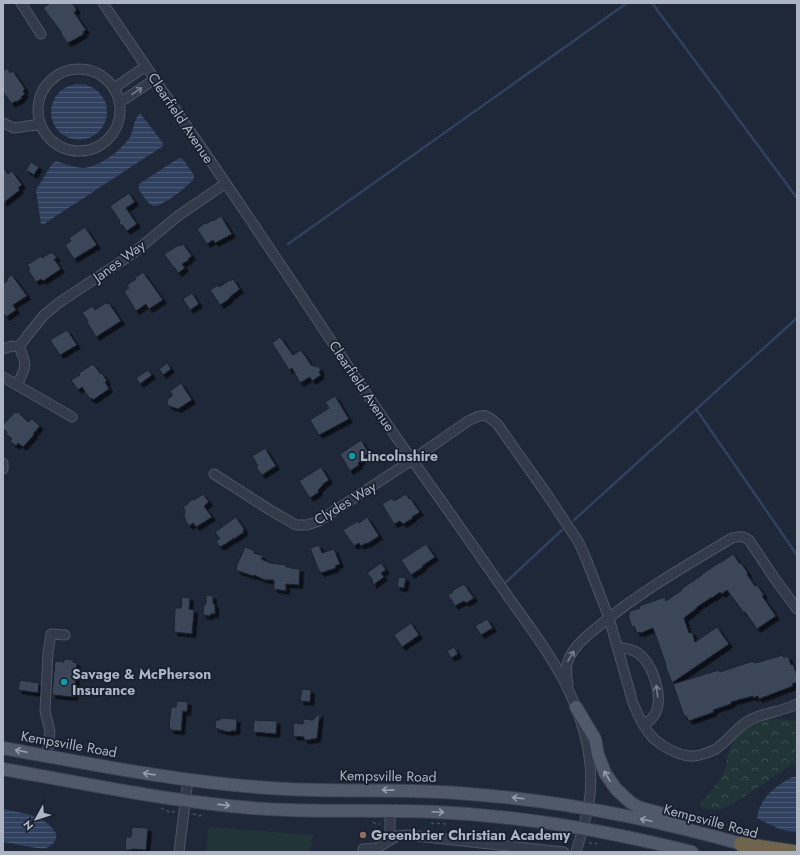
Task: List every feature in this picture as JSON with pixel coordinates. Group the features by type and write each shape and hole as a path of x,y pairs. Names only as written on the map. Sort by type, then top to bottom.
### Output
{"highway":[{"path":"741,844 794,852"}],"main road":[{"path":"576,707 595,739 605,773 610,782 622,795 630,802 638,806 664,814 711,836"},
{"name":"Kempsville Road","path":"3,748 188,780 304,790 420,791 526,799 588,809 663,824 769,852"},
{"path":"3,769 140,794 233,806 286,810 437,812 529,820 642,840 692,852"}],"street":[{"name":"Clearfield Avenue","path":"103,3 226,183 379,412 550,657 576,707 584,730 588,749 591,787 588,809 576,852"},
{"path":"24,4 41,34"},
{"path":"114,88 146,66"},
{"path":"75,69 89,70 101,75 114,88 119,104 121,110 118,124 112,136 102,145 89,151 76,152 62,148 51,141 43,130 38,117 38,104 42,91 51,80 62,73 75,69"},
{"path":"119,104 155,80"},
{"path":"4,126 14,128 41,124"},
{"name":"Janes Way","path":"19,347 44,315 60,302 130,255 178,216 226,183"},
{"path":"3,349 12,346 19,347 25,358 26,365 17,385"},
{"path":"3,377 72,417"},
{"name":"Clydes Way","path":"214,474 296,525 306,525 319,521 477,416 483,414 493,419 498,425 578,541 609,618 633,703 638,716 654,739 666,748 677,753 690,756 704,754 715,750 723,744 738,728 749,720 766,713 797,704"},
{"path":"3,463 3,469"},
{"path":"570,694 566,671 567,662 582,640 633,599 732,538 738,536 749,540 797,609"},
{"path":"47,756 50,730 45,712 48,653 51,634 65,635"},
{"path":"617,647 632,650 639,654 652,670 656,680 658,689 657,708 655,714 644,725"},
{"path":"179,852 188,780"},
{"path":"385,845 390,811"},
{"path":"363,852 363,849 377,848 385,845 397,836 407,835 564,852"}],"green space":[{"path":"766,719 797,721 797,765 793,764 733,804 717,810 705,809 699,805 723,775 726,768 729,751 734,741 742,732 751,724 756,722"},
{"path":"209,827 313,835 310,852 206,852"}],"water":[{"path":"79,84 94,89 102,97 107,112 102,127 94,135 79,140 64,135 56,127 51,112 56,97 64,89"},
{"path":"140,113 163,143 163,146 44,224 41,224 36,190 52,164 56,161 73,167 84,168 104,161 123,146 128,140 136,118"},
{"path":"179,158 182,158 194,175 194,178 182,190 163,203 154,206 152,205 139,190 139,184"},
{"path":"792,777 797,777 797,832 772,826 757,818 761,804 769,793"},
{"path":"3,809 30,815 43,820 55,832 56,840 46,848 3,842"}],"building":[{"path":"50,3 72,3 77,10 74,12 86,30 83,32 84,34 67,43 62,33 43,8"},
{"path":"7,68 10,73 13,71 25,89 23,91 25,94 21,97 22,98 12,104 3,92 3,71"},
{"path":"31,162 39,167 34,175 26,170"},
{"path":"3,167 8,174 12,171 22,185 18,188 20,190 3,203"},
{"path":"129,193 135,202 126,208 137,224 127,231 122,225 119,224 120,221 110,206"},
{"path":"221,216 232,234 215,243 213,240 207,244 197,229 205,223 206,224 212,220 213,221"},
{"path":"85,227 97,245 74,259 65,245 71,241 69,238"},
{"path":"183,244 192,256 188,259 189,260 182,264 185,268 178,273 164,254"},
{"path":"50,253 53,253 57,258 54,259 61,269 43,281 41,279 36,282 28,270 30,269 27,265 41,256 42,258"},
{"path":"143,272 163,300 149,309 146,304 136,311 124,291 129,288 127,285"},
{"path":"12,275 27,296 13,305 16,310 6,317 3,313 3,284 7,281 8,277"},
{"path":"233,279 240,289 220,305 210,290"},
{"path":"192,293 199,304 190,310 183,299"},
{"path":"107,302 121,321 96,337 82,313 92,306 95,310"},
{"path":"67,330 77,345 60,355 50,340"},
{"path":"280,337 293,355 301,350 312,366 318,366 321,371 319,372 321,375 312,381 310,377 300,383 292,368 289,370 272,343"},
{"path":"167,363 171,369 163,375 159,369"},
{"path":"93,364 101,374 102,373 107,381 105,382 109,389 93,400 92,398 90,399 82,387 78,390 71,380 80,375 79,373"},
{"path":"148,370 152,375 140,384 136,378"},
{"path":"181,383 192,400 178,409 169,406 167,403 168,399 173,395 170,391"},
{"path":"335,396 349,419 319,435 310,420 329,408 325,402"},
{"path":"15,412 18,412 28,422 32,419 40,426 23,447 18,443 16,446 10,441 12,439 6,434 7,432 3,428 3,425"},
{"name":"Lincolnshire","path":"361,440 369,453 361,458 362,460 358,463 359,465 350,471 340,454"},
{"path":"265,448 276,466 262,475 256,467 258,466 252,456"},
{"path":"321,467 329,480 318,490 319,492 310,498 299,481"},
{"path":"203,494 209,502 204,506 212,517 196,527 193,523 189,526 185,520 185,510 183,507 188,504 188,502"},
{"path":"406,494 420,512 403,524 400,521 394,524 382,504 392,498 394,501"},
{"path":"236,517 244,529 244,532 220,547 216,541 220,539 215,532"},
{"path":"367,517 379,536 367,544 366,543 361,546 359,543 354,546 343,530 358,521 359,523"},
{"path":"426,544 435,557 411,575 401,560"},
{"path":"319,545 322,553 334,549 340,564 335,566 336,568 321,573 319,571 310,548"},
{"path":"245,547 255,551 254,553 263,556 261,559 270,563 300,569 299,585 286,584 286,591 274,589 274,580 265,580 254,575 253,576 238,571 236,569 237,565"},
{"path":"733,554 748,573 747,574 755,586 757,585 764,595 762,596 776,616 757,629 727,590 722,594 720,592 712,597 684,618 689,633 692,632 695,642 717,627 729,644 672,683 653,628 637,633 634,626 632,627 628,615 630,614 628,612 640,608 639,606 665,597 666,601 702,574"},
{"path":"381,563 386,570 381,573 384,577 373,585 372,579 367,573"},
{"path":"399,577 406,578 404,588 397,587"},
{"path":"464,584 474,598 466,603 464,601 455,606 448,595"},
{"path":"206,595 213,596 213,604 215,604 215,614 211,614 210,616 203,615 204,604 206,604"},
{"path":"182,597 190,598 189,609 194,610 192,634 174,632 175,608 181,608"},
{"path":"487,619 493,628 481,635 475,626"},
{"path":"411,623 419,635 402,647 394,635"},
{"path":"454,647 458,654 451,658 447,651"},
{"path":"783,655 784,658 788,656 797,675 797,682 792,684 793,686 759,699 758,696 753,698 753,696 731,702 731,704 713,710 714,712 689,721 686,716 684,716 673,684 719,670 720,672 753,661 754,663 759,662"},
{"name":"Savage & McPherson Insurance","path":"64,659 73,660 73,662 77,663 74,697 52,695 55,661 64,662"},
{"path":"20,680 39,683 38,693 18,690"},
{"path":"302,689 311,690 310,702 300,701"},
{"path":"177,701 188,702 187,712 183,711 181,731 170,730 171,729 169,728 171,707 176,707"},
{"path":"320,713 317,738 304,740 304,737 293,736 294,723 303,724 304,719 313,720"},
{"path":"220,718 237,719 236,731 223,731 215,728 216,720 220,720"},
{"path":"254,720 277,721 276,734 253,732"},
{"path":"132,827 148,828 146,850 125,850 126,837 131,837"}],"waterway":[{"path":"288,244 627,3"},
{"path":"652,3 797,198"},
{"path":"574,520 797,318"},
{"path":"696,409 797,555"},
{"path":"505,583 562,530"}],"place":[{"name":"Lincolnshire","path":"352,456"},
{"name":"Savage & McPherson Insurance","path":"64,682"},
{"name":"Greenbrier Christian Academy","path":"363,835"}]}
